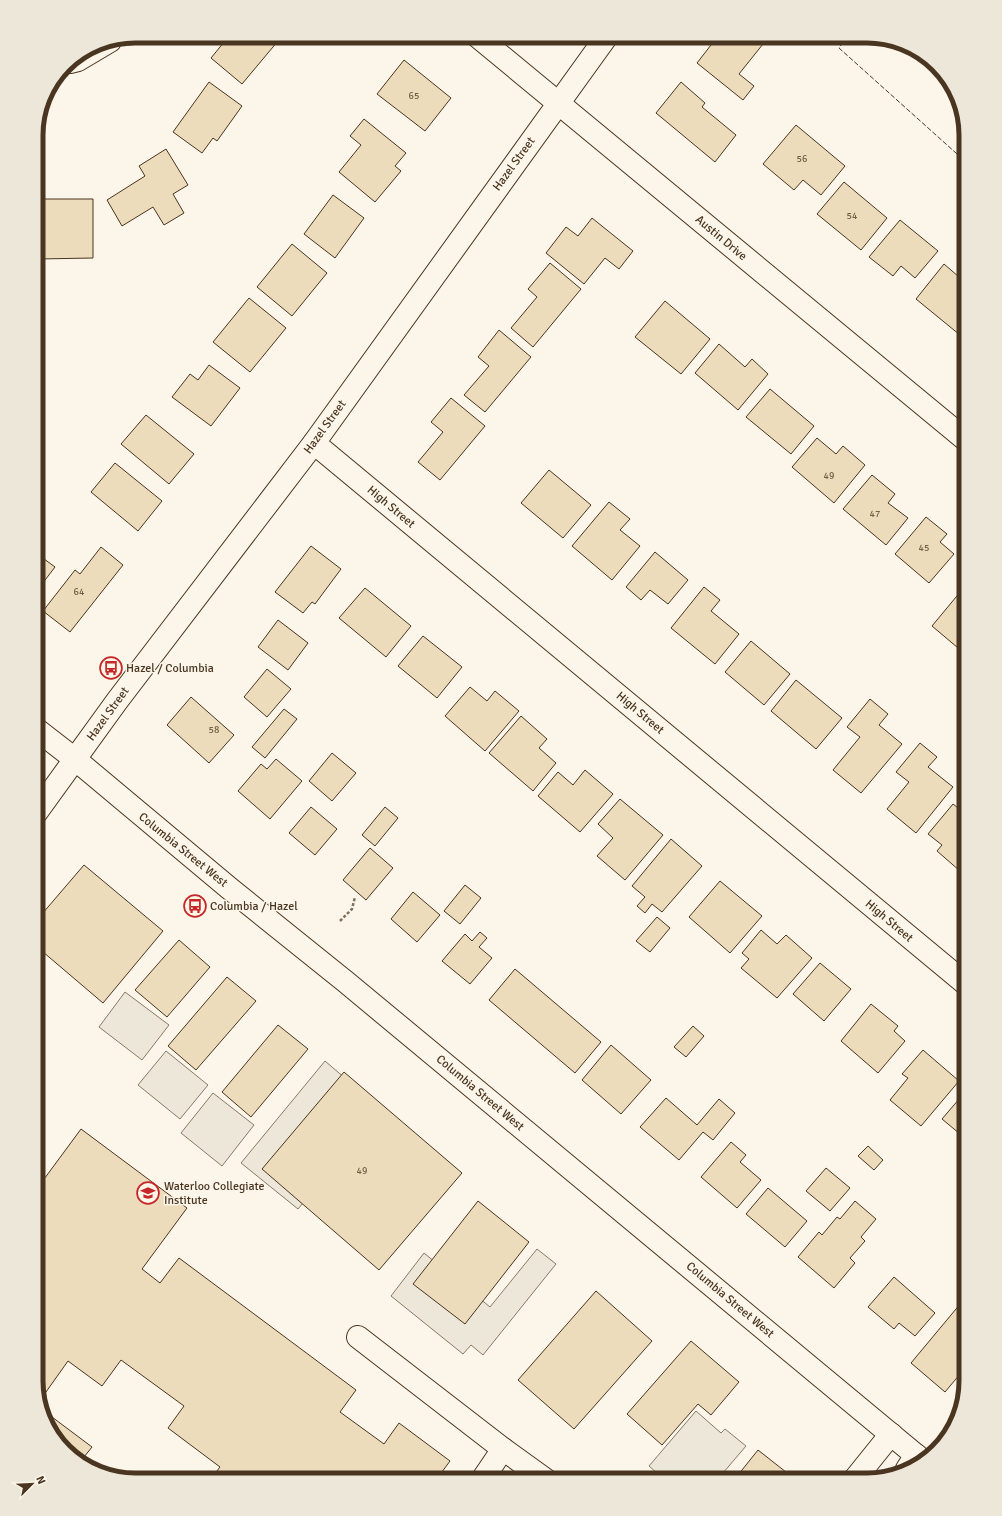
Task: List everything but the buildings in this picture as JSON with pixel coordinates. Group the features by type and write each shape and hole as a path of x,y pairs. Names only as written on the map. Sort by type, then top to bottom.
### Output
{"street":[{"name":"Austin Drive","path":"485,43 959,434"},
{"name":"Hazel Street","path":"43,804 76,760 116,701 314,442 602,43"},
{"name":"High Street","path":"314,442 959,978"},
{"name":"Columbia Street West","path":"43,734 364,996 891,1434 914,1460"},
{"path":"358,1337 536,1473"},
{"path":"860,1473 891,1434"},
{"path":"487,1473 503,1449"}],"path":[{"path":"340,922 352,909 354,897"}],"shaded area":[{"path":"125,992 169,1025 142,1060 99,1027"},
{"path":"166,1051 208,1085 180,1119 138,1085"},
{"path":"325,1061 381,1109 298,1209 241,1163"},
{"path":"213,1093 254,1125 222,1166 181,1133"},
{"path":"537,1249 556,1264 483,1355 471,1345 463,1354 391,1296 424,1253 490,1307"},
{"path":"696,1411 721,1433 725,1429 746,1446 723,1473 657,1473 649,1466"}],"fence":[{"path":"842,43 839,48 959,156"}],"place":[{"name":"Hazel / Columbia","path":"111,668"},
{"name":"Columbia / Hazel","path":"195,906"},
{"name":"Waterloo Collegiate Institute","path":"148,1193"}]}
